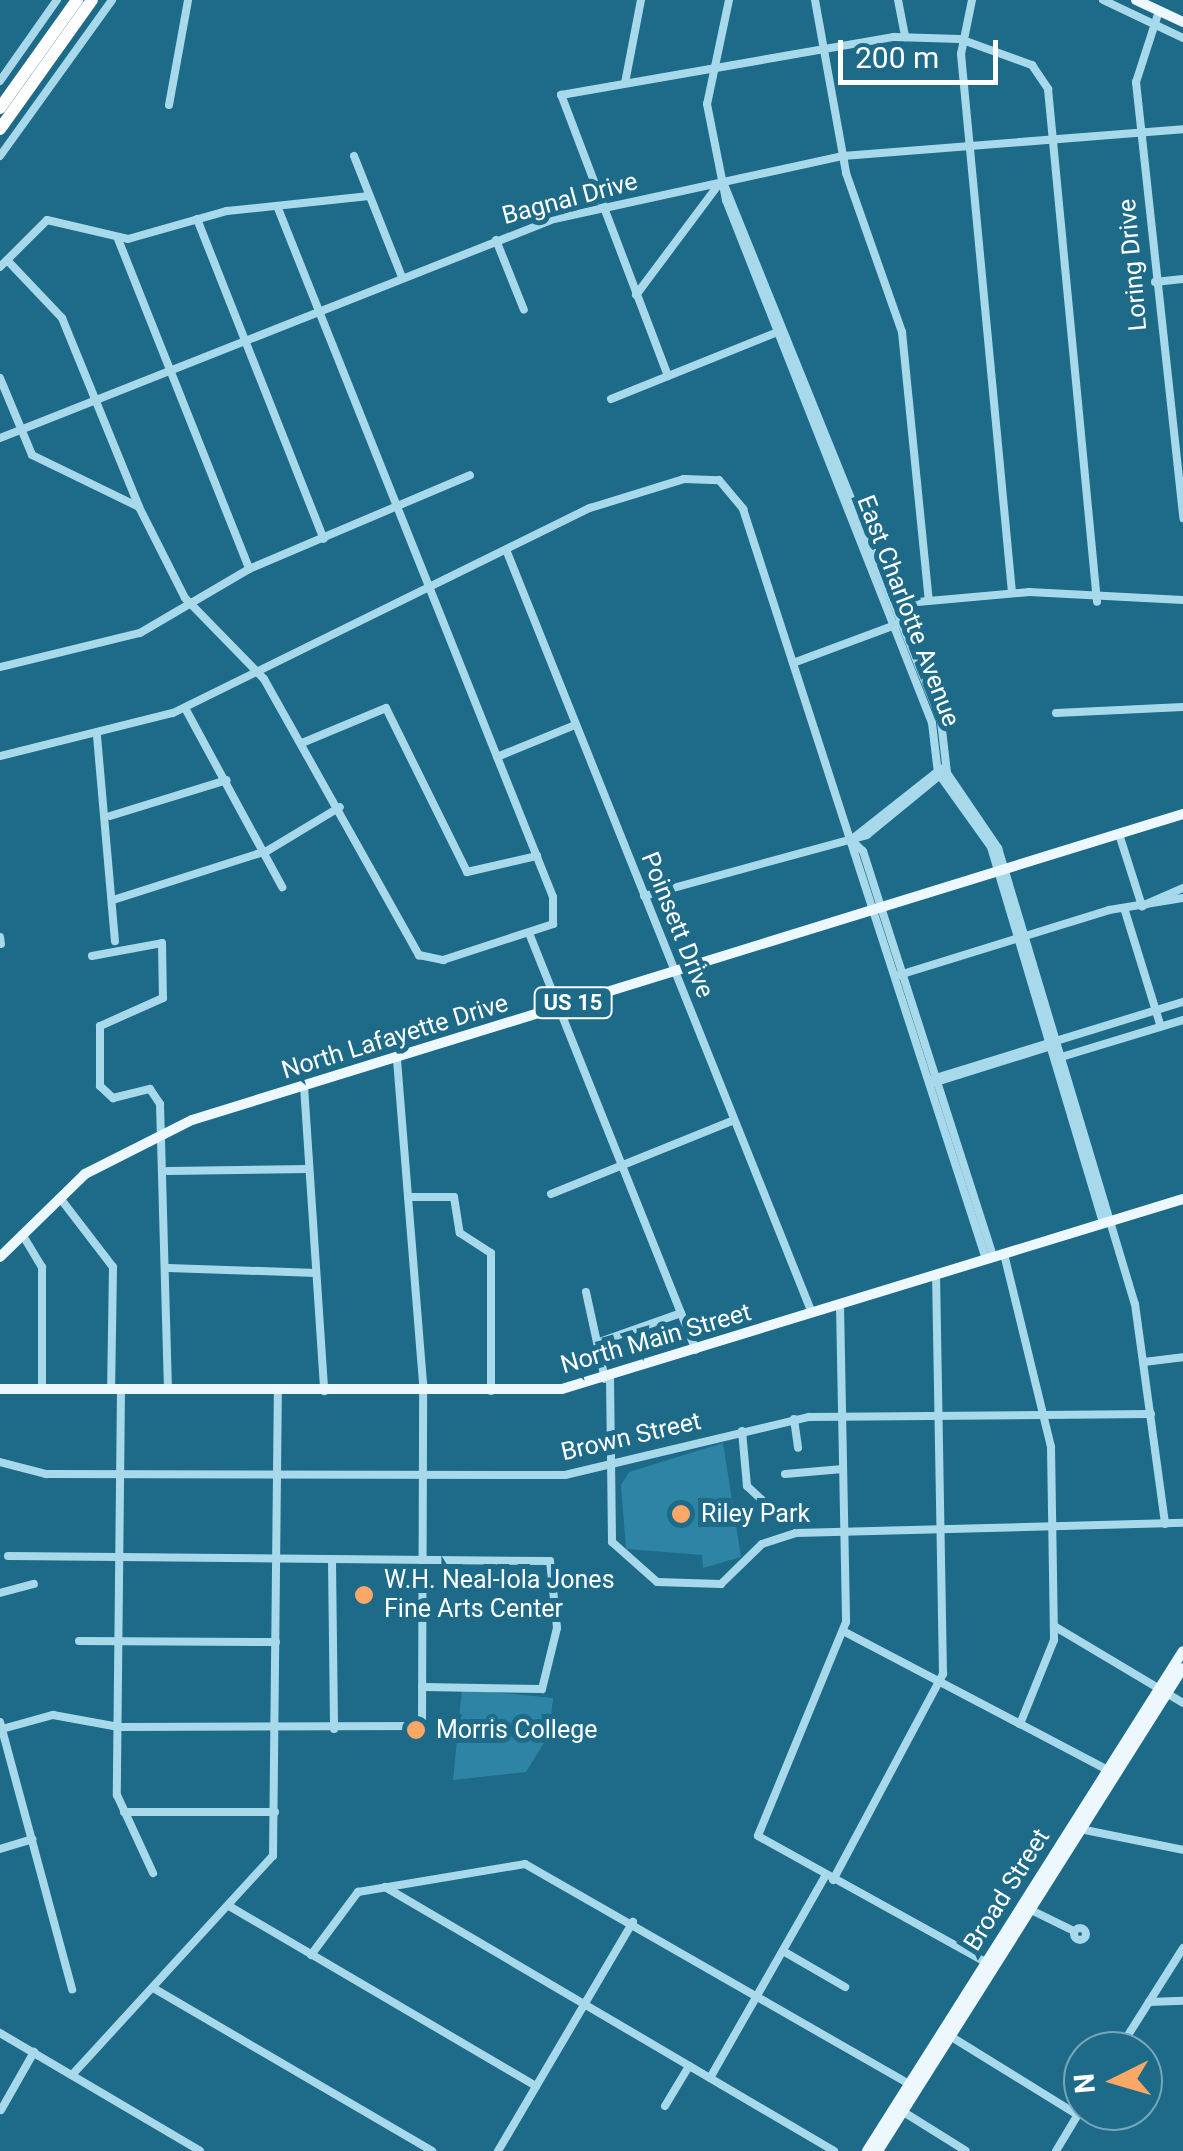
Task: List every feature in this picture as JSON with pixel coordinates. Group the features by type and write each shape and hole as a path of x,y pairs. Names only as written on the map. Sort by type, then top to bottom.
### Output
{"highway":[{"path":"0,108 77,0"},
{"path":"0,129 92,0"}],"main road":[{"path":"1136,0 1183,22"},
{"name":"North Lafayette Drive","path":"0,1257 58,1196 165,1130 1183,814"},
{"name":"North Main Street","path":"0,1390 491,1391 607,1378 1183,1199"},
{"name":"Broad Street","path":"878,2151 985,1962 1111,1772 1183,1650"},
{"name":"Broad Street","path":"1162,1691 1183,1668"},
{"name":"Broad Street","path":"913,2086 950,2036 1030,1909 1076,1826"},
{"name":"Broad Street","path":"867,2151 899,2109"}],"street":[{"path":"0,81 57,0"},
{"path":"0,156 112,0"},
{"path":"169,105 188,0"},
{"path":"624,83 641,0"},
{"name":"East Charlotte Avenue","path":"730,0 713,65 708,122 723,182 778,332 898,624 935,731 941,771 1001,871 1144,1362 1165,1524"},
{"path":"815,0 843,156 902,332 929,601"},
{"path":"898,0 905,36"},
{"path":"972,0 960,40 1012,593"},
{"path":"1103,0 1183,38"},
{"name":"Loring Drive","path":"1158,11 1136,70 1155,282 1183,518"},
{"path":"668,376 560,98 825,44 905,36 960,40 1040,70 1052,133 1096,602"},
{"name":"Bagnal Drive","path":"0,438 496,240 602,208 843,156 1052,133 1183,129"},
{"path":"354,156 402,277"},
{"path":"636,295 723,182"},
{"name":"East Charlotte Avenue","path":"723,182 895,604 898,624"},
{"path":"277,206 537,856 557,919 529,932 426,959 256,670 190,604 139,507 57,310 4,263 47,220 118,239 197,219 277,206 369,196"},
{"path":"197,219 324,540"},
{"path":"118,239 249,569"},
{"path":"496,240 524,310"},
{"path":"1155,282 1183,279"},
{"path":"611,399 778,332"},
{"path":"0,378 20,429 46,468 139,507"},
{"path":"0,667 140,633 249,569 398,509 470,475"},
{"path":"0,756 96,736 185,708 605,502 715,479 738,498 851,840 862,848 875,910 1049,1416 1054,1626 1020,1724"},
{"name":"Poinsett Drive","path":"507,552 812,1314"},
{"path":"895,604 1012,593 1096,602 1183,600"},
{"path":"793,664 898,624"},
{"path":"1056,713 1183,707"},
{"path":"185,708 267,851 282,887"},
{"path":"302,743 386,708 465,870 537,856"},
{"path":"497,757 576,726"},
{"path":"96,736 110,816 115,941"},
{"path":"644,896 851,840 941,771"},
{"path":"110,816 228,780"},
{"path":"113,900 267,851 340,807"},
{"path":"1119,834 1142,906"},
{"path":"897,975 1020,937 1125,912 1183,888"},
{"path":"1142,906 1183,898"},
{"path":"1125,912 1161,1027"},
{"path":"529,932 696,1350"},
{"path":"92,956 162,943 163,998 102,1023 100,1086 113,1098 150,1089 165,1130 168,1390"},
{"path":"932,1081 1183,1002"},
{"path":"1056,1058 1183,1020"},
{"path":"72,1989 1,1725 53,1715 119,1727 419,1729 423,1391 397,1057"},
{"path":"304,1086 324,1391"},
{"path":"550,1194 734,1120"},
{"path":"168,1171 310,1170"},
{"path":"58,1196 113,1267 120,1472 119,1727 124,1812 154,1874"},
{"path":"408,1197 454,1197 460,1233 491,1253 491,1391"},
{"path":"22,1234 41,1260 42,1390"},
{"path":"168,1268 316,1273"},
{"path":"710,2078 941,1683 936,1275"},
{"path":"586,1292 607,1378 616,1461 618,1553 657,1582 713,1586 775,1538 1183,1523"},
{"path":"840,1305 843,1631 758,1836 985,1962"},
{"path":"602,1341 681,1312"},
{"path":"1144,1362 1183,1357"},
{"path":"72,2075 273,1856 278,1390"},
{"name":"Brown Street","path":"0,1462 38,1473 577,1474 616,1461 794,1419 1151,1414"},
{"path":"794,1419 798,1448"},
{"path":"742,1431 748,1486 776,1512"},
{"path":"785,1474 843,1469"},
{"path":"8,1556 550,1561 557,1628 542,1689 422,1687"},
{"path":"332,1560 334,1729"},
{"path":"0,1592 34,1584"},
{"path":"1054,1626 1183,1702"},
{"path":"843,1631 1111,1772"},
{"path":"79,1641 276,1642"},
{"path":"124,1812 275,1812"},
{"path":"1076,1826 1183,1850"},
{"path":"0,1849 32,1839"},
{"path":"311,1954 350,1898 384,1886 525,1864 913,2086"},
{"path":"384,1886 834,2151"},
{"path":"230,1906 536,2086"},
{"path":"1030,1909 1074,1931"},
{"path":"498,2151 632,1922"},
{"path":"1131,2031 1183,1948"},
{"path":"784,1951 845,1987"},
{"path":"155,1989 432,2151"},
{"path":"1149,2002 1183,2001"},
{"path":"0,2032 200,2151"},
{"path":"950,2036 1063,2100"},
{"path":"1,2110 34,2052"},
{"path":"664,2106 689,2066"},
{"path":"899,2109 966,2151"}],"shaded area":[{"name":"Riley Park","path":"723,1443 741,1557 703,1568 702,1555 626,1549 621,1485 629,1472"},
{"path":"462,1689 553,1698 549,1735 526,1772 453,1780"}],"place":[{"name":"Riley Park","path":"681,1514"},
{"name":"W.H. Neal-Iola Jones Fine Arts Center","path":"364,1595"},
{"name":"Morris College","path":"416,1730"}]}
